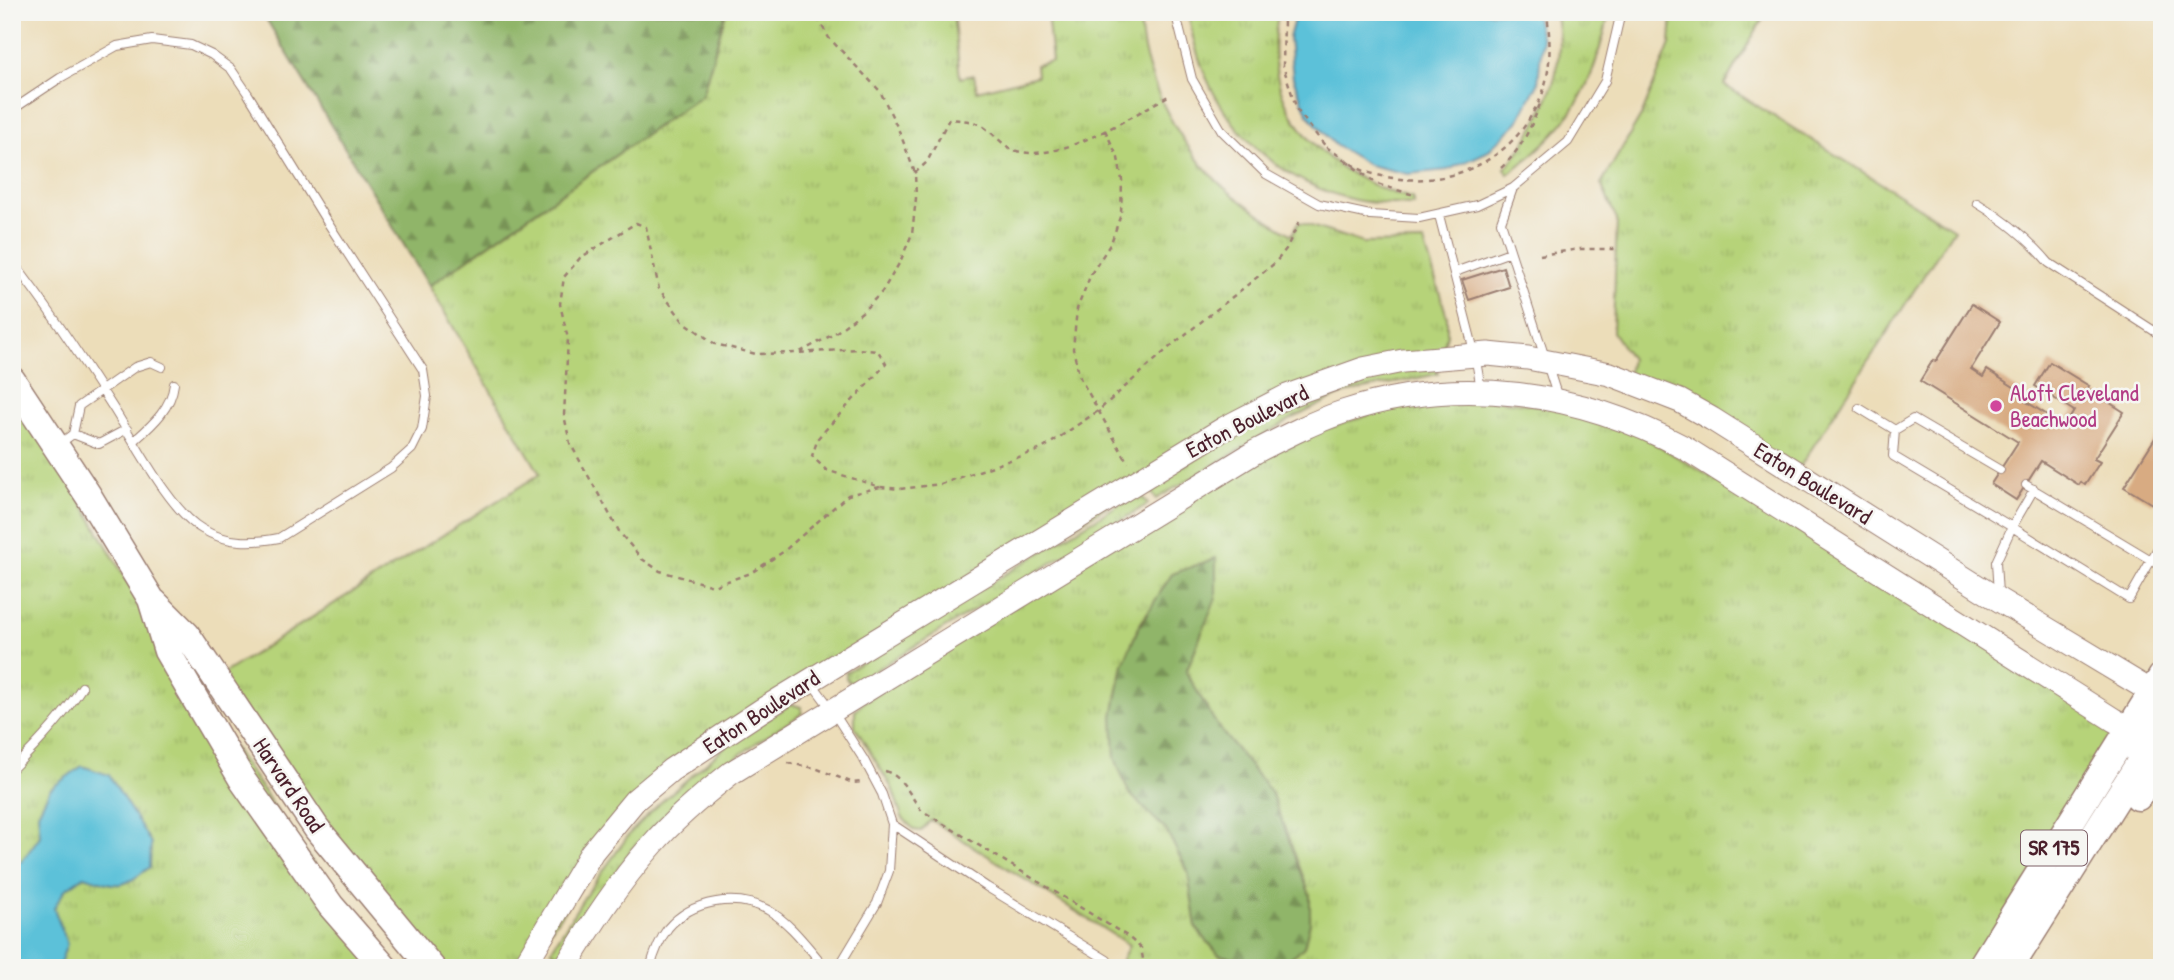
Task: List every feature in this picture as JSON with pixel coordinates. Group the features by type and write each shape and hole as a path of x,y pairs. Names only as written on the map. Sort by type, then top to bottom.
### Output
{"main road":[{"name":"Harvard Road","path":"12,380 64,440 88,495 151,599 187,635 317,829 432,968"},
{"name":"Harvard Road","path":"151,599 167,651 243,781 331,906 385,968"},
{"name":"SR 175","path":"2031,968 2150,743 2158,689"},
{"name":"SR 175","path":"1980,968 2150,743"},
{"path":"2010,968 2150,743"}],"street":[{"name":"Eaton Boulevard","path":"523,968 592,852 635,800 671,770 732,729 1225,428 1287,396 1363,369 1403,361 1488,354 1545,361 1610,374 1680,401 1999,600 2158,689"},
{"name":"Eaton Boulevard","path":"565,968 605,905 651,846 675,821 731,773 1255,452 1296,431 1343,412 1391,400 1436,393 1481,391 1526,394 1604,413 1651,430 1685,448 2150,743"}],"lane":[{"path":"1177,12 1192,79 1222,131 1266,174 1319,204 1370,215 1419,218 1477,205 1513,188 1568,142 1605,81 1621,12"},
{"path":"12,110 61,78 117,47 152,40 191,45 212,55 231,69 423,370 427,396 422,429 412,449 391,468 279,538 240,542 219,538 186,518 172,501 102,391 12,261"},
{"path":"1513,188 1501,222 1559,401"},
{"path":"1977,203 2008,222 2049,263 2162,336"},
{"path":"1439,215 1475,355 1481,391"},
{"path":"1455,272 1510,253"},
{"path":"127,429 99,444 64,440 79,406 135,367 151,362 162,367"},
{"path":"134,441 170,403 174,384"},
{"path":"1859,408 1895,430"},
{"path":"1895,430 1913,419 2000,470"},
{"path":"1895,430 1892,456 2129,599 2162,541"},
{"path":"1999,600 1996,562 2030,487 2151,560"},
{"path":"810,681 864,760 882,794 892,824 889,871 877,903 838,968"},
{"path":"12,769 70,706 82,687"},
{"path":"892,824 997,893 1107,960 1102,968"},
{"path":"649,968 668,928 688,912 716,901 744,901 769,911 789,927 826,968"}],"path":[{"path":"797,353 834,334 882,292 912,234 916,198 915,173 901,133 880,91 829,37 814,12"},
{"path":"1287,12 1284,19 1283,66 1297,110 1326,147 1377,184 1415,195"},
{"path":"1501,168 1513,157 1532,125 1543,94 1552,53 1547,12"},
{"path":"1326,147 1366,172 1412,181 1453,176 1492,159 1523,130 1543,94"},
{"path":"915,173 927,162 949,119 978,124 1001,143 1020,152 1055,151 1105,130 1170,95"},
{"path":"1105,130 1118,158 1122,180 1121,214 1111,243 1091,274 1077,309 1073,349 1080,378 1130,466"},
{"path":"880,487 848,495 783,552 751,573 713,586 660,571 642,559 620,533 570,443 564,415 568,339 560,304 564,277 580,258 636,223 646,227 659,289 683,321 715,344 757,354 858,348 878,351 886,364 818,438 812,456 826,470 880,487 900,489 941,484 1042,449 1098,411 1172,345 1275,263 1286,249 1298,222"},
{"path":"1540,255 1579,249 1615,249"},
{"path":"785,762 815,768 853,783 863,782"},
{"path":"885,771 894,773 900,779 921,810 1127,936 1142,948 1142,968"}],"green space":[{"path":"262,12 726,12 702,95 429,286"},
{"path":"726,12 953,12 960,78 974,75 977,91 1037,76 1036,65 1052,61 1047,12 1140,12 1146,60 1164,106 1190,149 1221,185 1292,235 1299,222 1363,243 1424,242 1447,317 1447,335 1440,357 1287,396 656,782 523,968 432,968 216,678 540,474 429,286 702,95"},
{"path":"1189,12 1279,12 1275,42 1276,70 1283,96 1295,119 1311,140 1331,159 1380,188 1412,198 1414,205 1355,200 1329,192 1304,182 1260,152 1225,112 1212,89 1195,45"},
{"path":"1555,12 1608,12 1605,32 1595,65 1578,102 1541,147 1508,174 1505,168 1529,135 1554,79 1559,47"},
{"path":"1672,12 1767,12 1724,85 1954,229 1796,473 1627,379 1631,359 1613,332 1617,220 1601,184 1642,114 1670,44"},
{"path":"1436,368 1438,374 1349,392 1327,401 1156,499 1148,487 1229,438 1342,385 1380,373"},
{"path":"12,380 167,651 385,968 12,968"},
{"path":"1436,393 1604,413 2129,728 1980,968 1130,968 1122,960 1129,945 931,820 921,831 914,830 902,817 892,788 855,727 855,711 865,701 1255,452"},
{"path":"1139,492 1148,504 856,682 849,682 846,678 846,672"},
{"path":"1216,558 1216,598 1186,672 1218,727 1271,792 1310,895 1310,923 1304,947 1278,968 1255,968 1250,961 1219,955 1196,928 1188,872 1166,830 1129,793 1115,758 1113,716 1123,664 1139,626 1172,574"},
{"path":"791,704 801,707 802,713 681,798 631,850 561,956 551,950 583,899 631,832 728,744"}],"water":[{"path":"1296,12 1535,12 1542,40 1538,83 1518,122 1487,152 1448,170 1408,174 1369,165 1335,145 1308,115 1293,78 1289,38"},
{"path":"82,766 109,775 151,843 150,867 132,880 119,884 84,876 65,890 54,908 67,944 59,966 12,968 12,864 22,861 40,836 38,813 50,789"}],"building":[{"path":"1503,267 1509,287 1469,300 1462,280"},
{"name":"Aloft Cleveland Beachwood","path":"1972,304 2000,322 1971,369 1983,377 1987,370 2028,396 2025,401 2065,426 2074,411 2035,386 2050,362 2124,412 2094,459 2100,462 2085,485 2081,482 2079,485 2041,461 2016,500 1991,484 2018,442 1920,381"},
{"path":"2155,438 2162,442 2162,488 2152,504 2124,487"}],"place":[{"name":"Aloft Cleveland Beachwood","path":"1996,406"}]}
